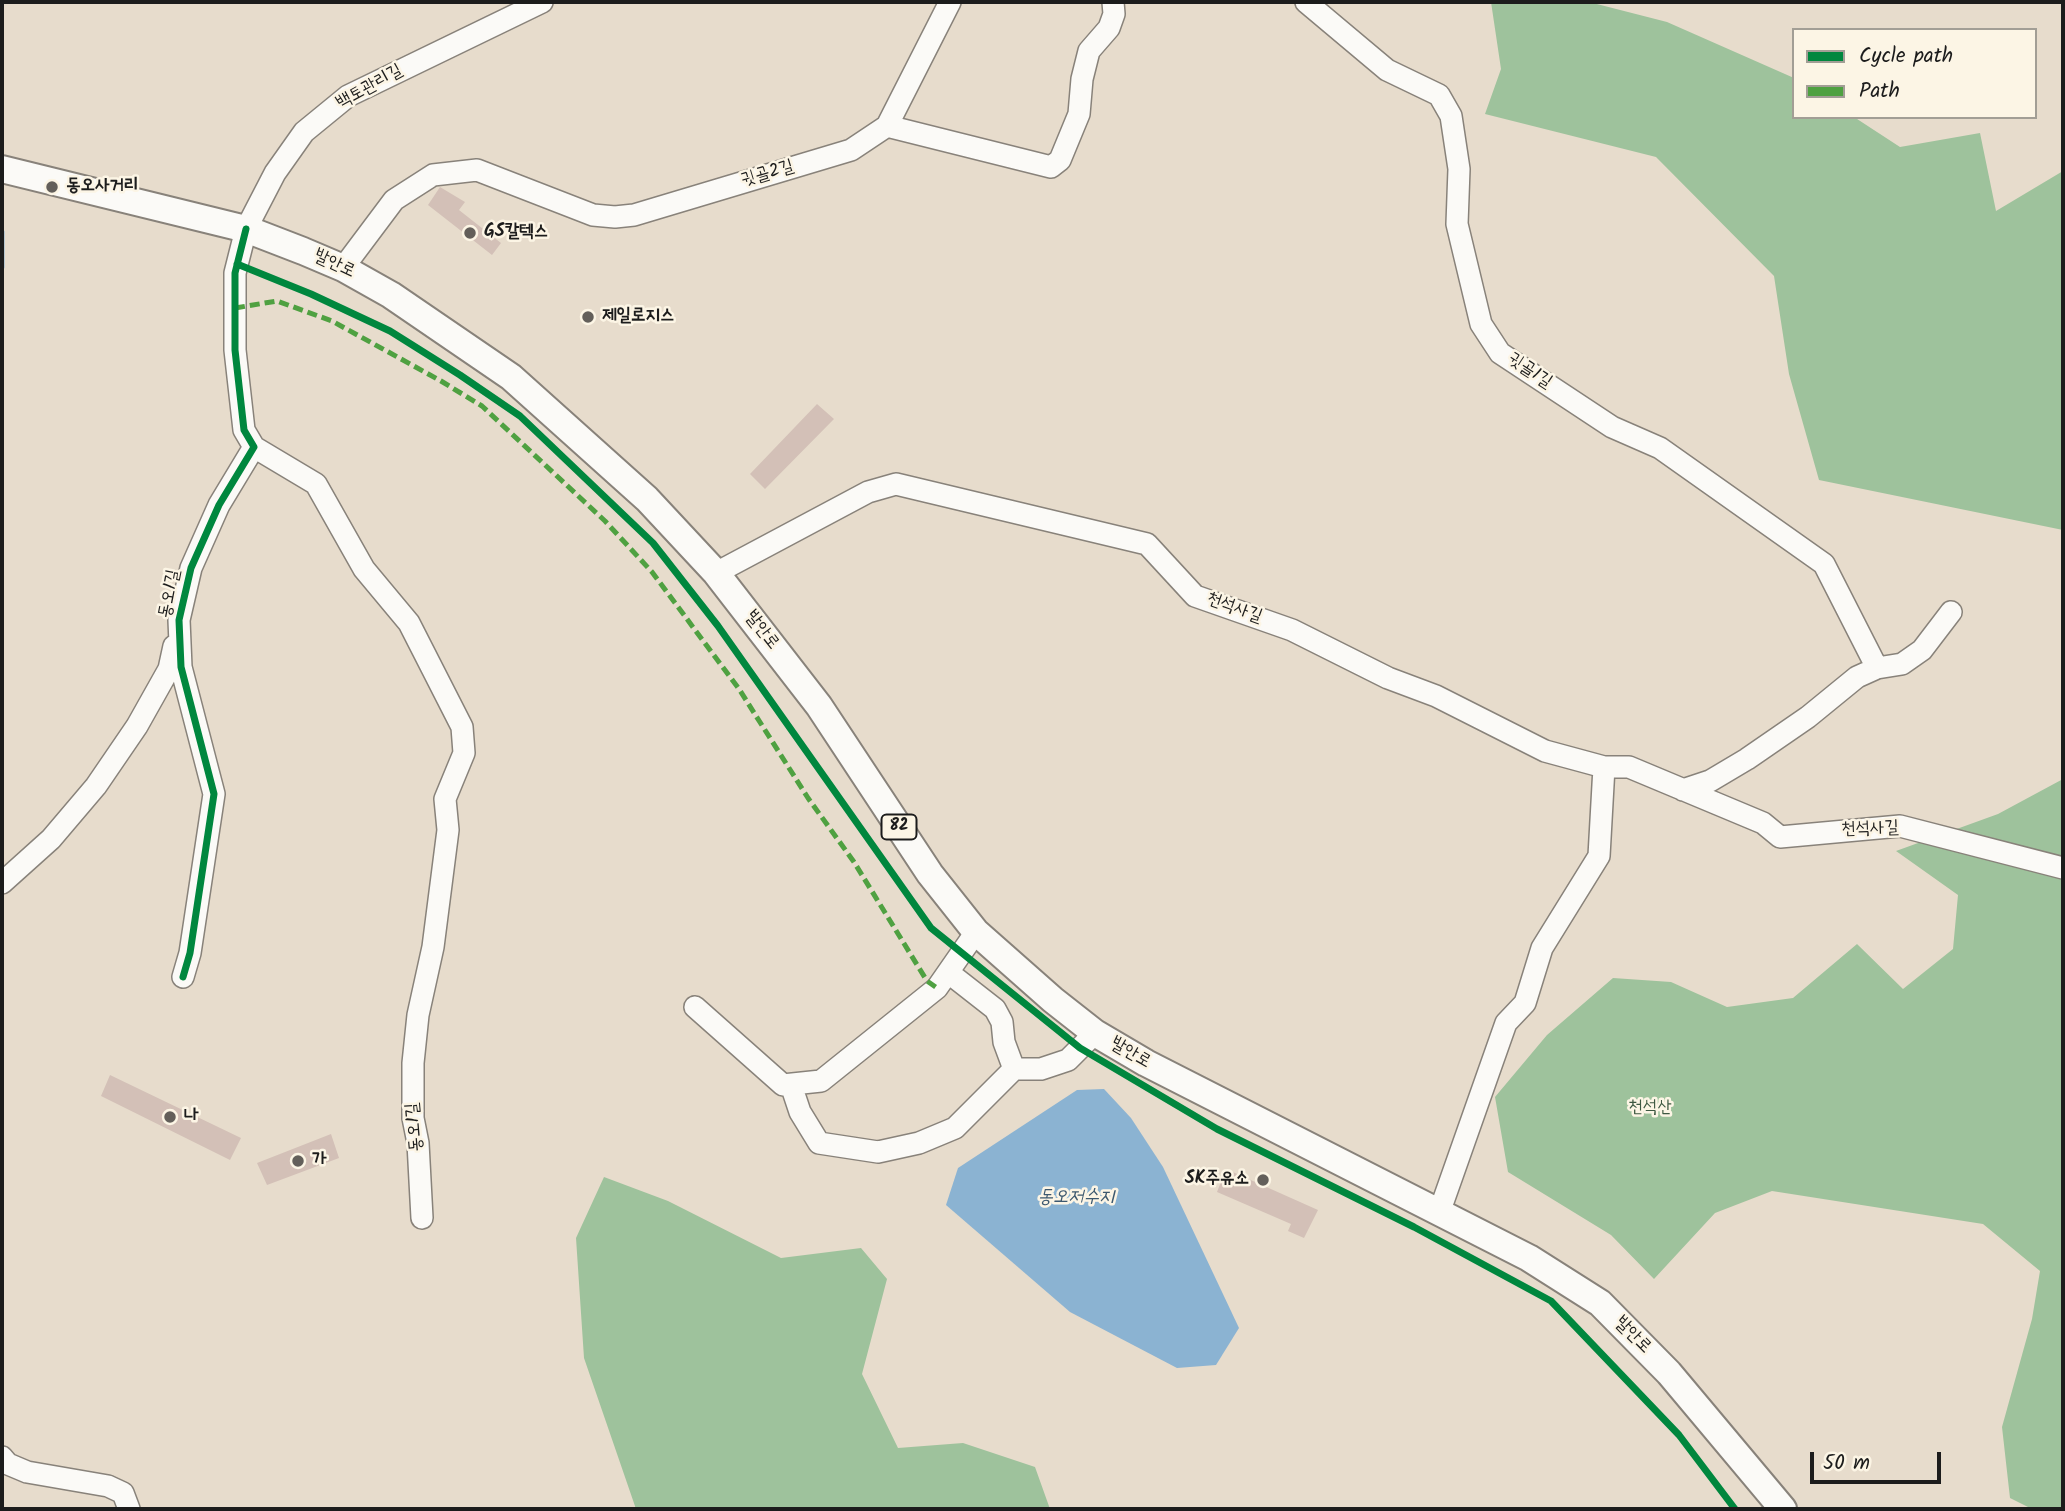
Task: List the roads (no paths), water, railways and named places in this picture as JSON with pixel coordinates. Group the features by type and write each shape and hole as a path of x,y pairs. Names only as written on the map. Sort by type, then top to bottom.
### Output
{"main road":[{"name":"발안로","path":"11,171 246,229 344,268 391,295 511,377 647,499 716,573 819,706 930,874 976,932 1094,1033 1213,1098 1529,1258 1600,1303 1669,1373 1783,1509"}],"street":[{"name":"백토관리길","path":"246,229 275,173 304,132 348,96 542,2"},
{"path":"950,2 887,126 1051,167 1060,160 1079,114 1082,79 1089,51 1109,28 1114,14 1113,2"},
{"name":"귓골1길","path":"1306,2 1387,70 1439,95 1451,116 1460,169 1457,224 1481,324 1500,353 1612,427 1660,447 1824,564 1877,668"},
{"name":"귓골2길","path":"344,268 394,200 433,175 477,170 593,215 625,216 851,150 887,126"},
{"path":"246,229 235,274 235,350 244,430 254,447"},
{"name":"동오1길","path":"183,977 190,953 214,794 181,667 180,620 191,568 219,505 254,447 316,484 364,569 409,623 462,727 464,752 446,799 449,830 433,947 418,1015 413,1063 413,1118 418,1143 422,1218"},
{"name":"천석사길","path":"716,573 868,492 896,484 1147,544 1195,596 1292,630 1388,678 1436,696 1545,751 1604,767 1629,767 1763,823 1780,837 1900,826 2063,868"},
{"path":"1683,790 1710,781 1747,759 1808,717 1857,677 1877,668 1902,664 1923,650 1951,612"},
{"path":"2,883 51,839 96,786 137,726 169,669 180,620"},
{"path":"1439,1213 1506,1023 1525,1003 1542,947 1599,856 1604,767"},
{"path":"695,1007 783,1085 821,1081 937,988 976,932"},
{"path":"949,974 995,1009 1002,1022 1004,1042 1014,1069"},
{"path":"791,1085 800,1112 819,1143 878,1152 919,1143 955,1128 1014,1069 1041,1069 1068,1060 1094,1033"},
{"path":"2,1457 8,1464 27,1472 108,1486 123,1493 129,1509"}],"water":[{"name":"동오저수지","path":"1104,1089 1131,1118 1163,1167 1239,1328 1216,1365 1177,1368 1070,1312 946,1205 958,1168 1077,1090"}],"waterway":[{"path":"2,232 2,267"}],"place":[{"name":"동오사거리","path":"52,187"},
{"name":"GS칼텍스","path":"470,233"},
{"name":"제일로지스","path":"588,317"},
{"name":"나","path":"170,1117"},
{"name":"가","path":"298,1161"},
{"name":"SK주유소","path":"1263,1180"}],"park label":[{"name":"천석산","path":"1650,1109"}]}
